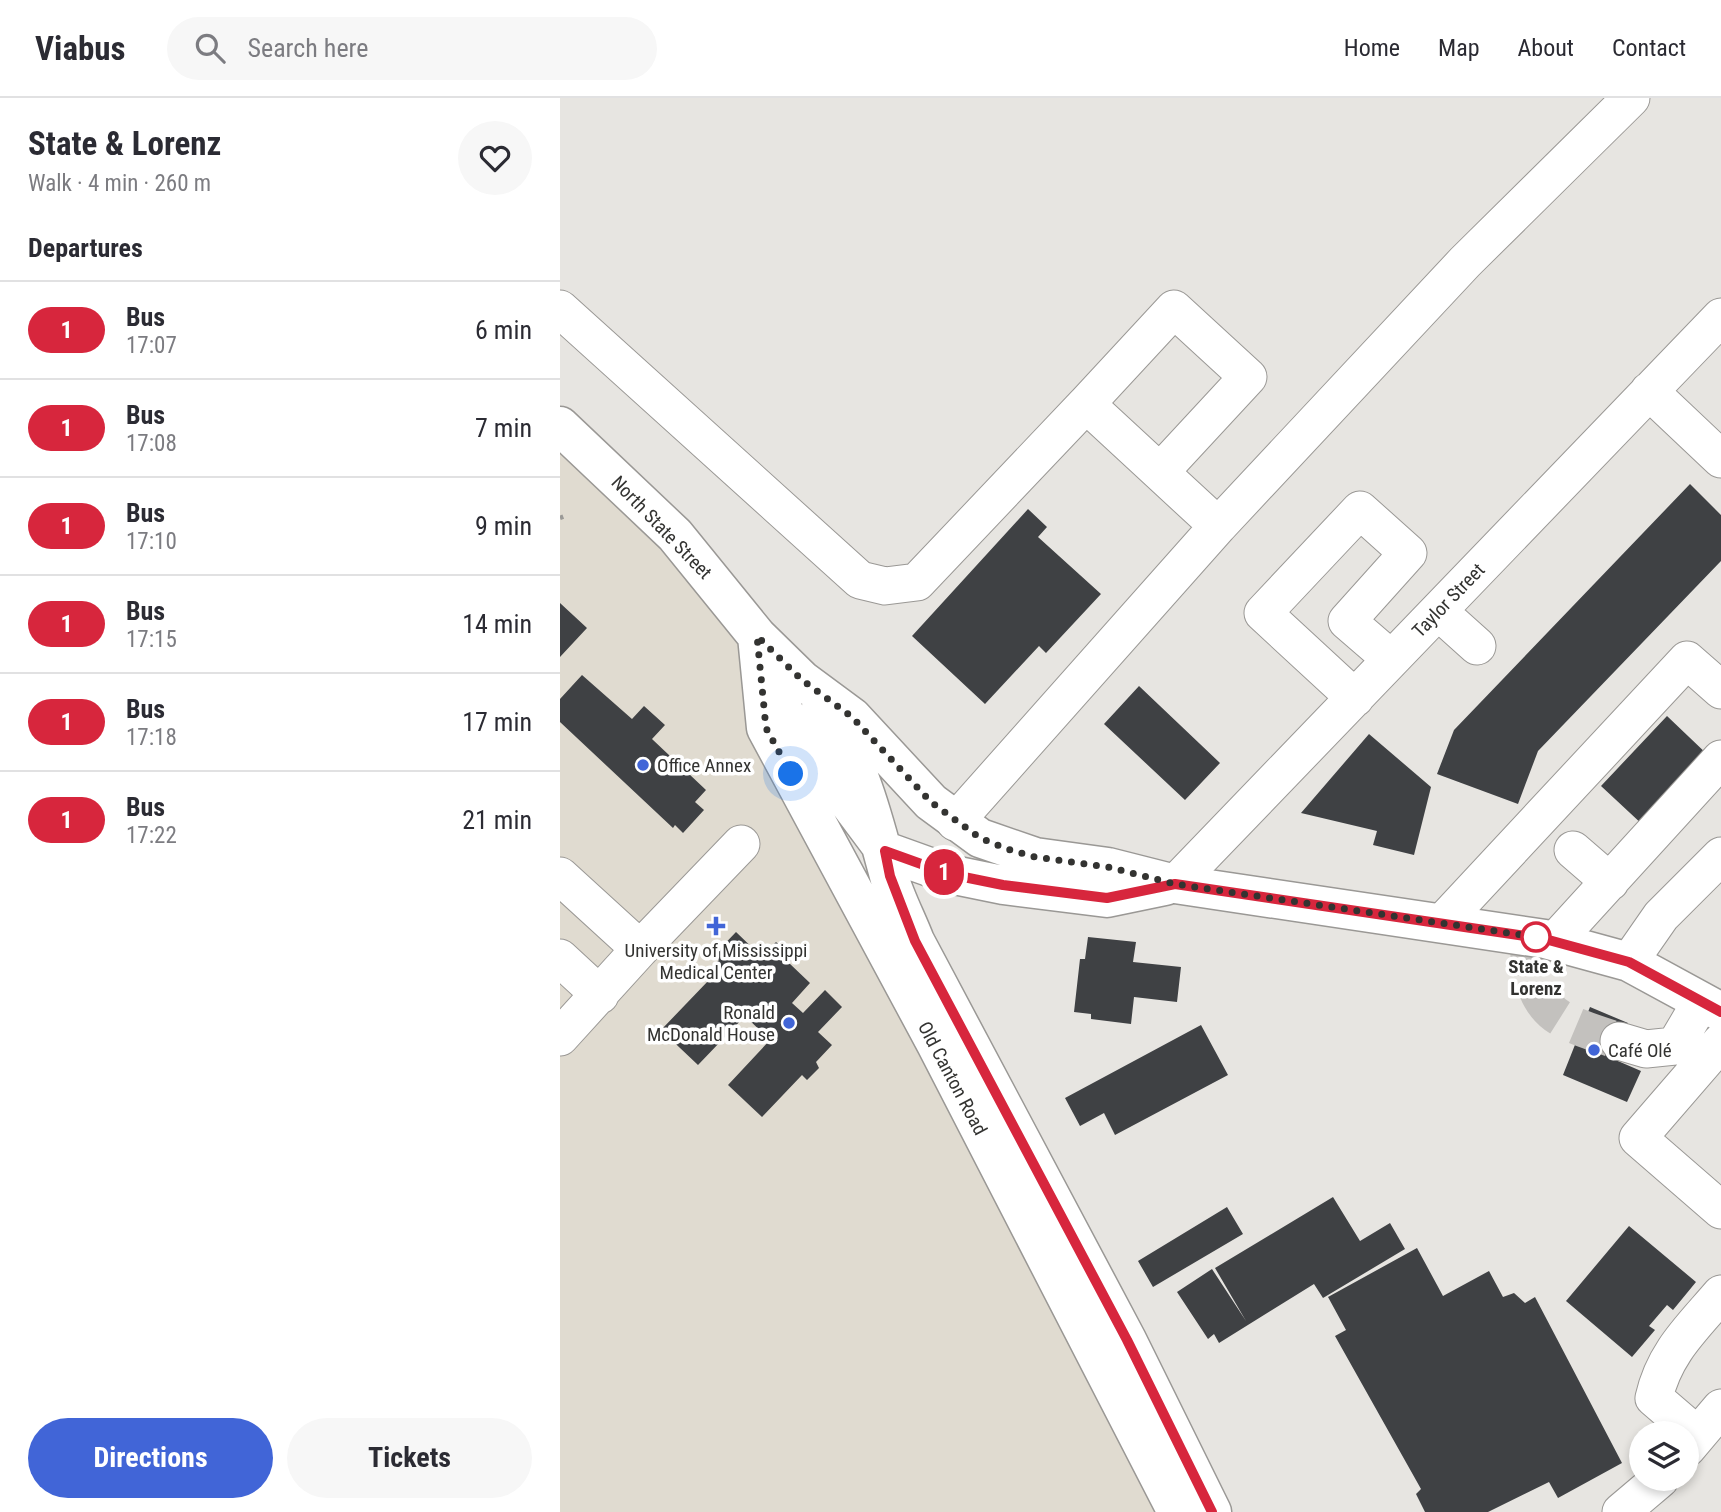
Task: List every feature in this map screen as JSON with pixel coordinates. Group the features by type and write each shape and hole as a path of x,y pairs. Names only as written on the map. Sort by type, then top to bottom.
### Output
{"main road":[{"name":"North State Street","path":"560,426 675,535 757,636 802,680 852,717 931,802 980,838 1035,857 1108,867 1175,884 1555,941 1629,962 1711,1007"},
{"name":"North State Street","path":"757,636 787,720 885,851 949,874 1003,885 1107,898 1175,884"},
{"name":"Old Canton Road","path":"757,636 766,728 1186,1505"},
{"name":"Old Canton Road","path":"802,680 827,715 851,758 885,851 890,876 915,941 1186,1505"}],"street":[{"path":"955,822 1218,526 1465,262 1618,105"},
{"path":"560,309 860,579 885,586 917,582 1174,309 1248,377 1160,472"},
{"name":"Taylor Street","path":"1175,884 1721,317"},
{"path":"1649,391 1721,459"},
{"path":"1086,404 1218,526"},
{"path":"1355,698 1263,613 1360,510 1408,553 1347,621 1391,659"},
{"path":"1438,611 1477,646"},
{"path":"1442,923 1687,660 1721,690"},
{"path":"1555,941 1721,759"},
{"path":"560,1037 741,844"},
{"path":"1573,850 1610,882"},
{"path":"1629,962 1661,916 1715,874"},
{"path":"560,876 640,949"},
{"path":"560,958 600,995"},
{"path":"1619,1041 1646,1049 1675,1046 1711,1007"},
{"path":"1715,1062 1638,1138 1721,1210"},
{"path":"1674,1421 1654,1398 1660,1372 1667,1357 1721,1294"},
{"path":"1699,1434 1721,1408"},
{"path":"1621,1512 1646,1491"}],"shaded area":[{"name":"University of Mississippi Medical Center","path":"560,426 731,601 766,728 1169,1512 560,1512"}],"building":[{"path":"1690,484 1721,515 1721,561 1538,751 1518,804 1437,774 1454,730"},
{"path":"1028,509 1047,527 1038,537 1101,594 1046,653 1039,646 985,704 912,636"},
{"path":"560,603 587,628 560,657"},
{"name":"Office Annex","path":"582,675 632,719 644,706 665,725 652,739 706,790 695,802 704,810 683,833 675,825 673,828 560,722 560,699"},
{"path":"1139,686 1220,763 1185,800 1104,724"},
{"path":"1667,716 1710,757 1644,826 1601,786"},
{"path":"1369,734 1431,787 1414,855 1373,845 1377,831 1301,813"},
{"name":"Ronald McDonald House","path":"736,932 762,957 776,942 793,958 789,963 810,983 792,1003 803,1013 825,990 842,1007 818,1032 832,1045 816,1062 819,1068 807,1080 802,1075 762,1117 728,1085 770,1040 745,1016 698,1065 661,1030 709,980 704,976 719,960 714,955"},
{"path":"1088,937 1136,942 1133,962 1181,967 1177,1002 1134,997 1131,1024 1091,1019 1091,1014 1074,1012 1080,959 1085,959"},
{"name":"Café Olé","path":"1590,1007 1628,1023 1611,1058 1641,1071 1627,1102 1563,1075"},
{"path":"1201,1025 1228,1075 1115,1135 1104,1113 1080,1126 1065,1098"},
{"path":"1333,1197 1360,1241 1390,1223 1405,1249 1323,1298 1314,1284 1219,1343 1214,1334 1208,1339 1177,1292 1212,1269 1246,1321 1215,1268"},
{"path":"1227,1207 1243,1234 1153,1287 1138,1261"},
{"path":"1629,1226 1696,1282 1673,1310 1667,1305 1649,1326 1655,1330 1632,1357 1566,1301"},
{"path":"1417,1248 1443,1296 1489,1271 1503,1297 1514,1293 1525,1303 1535,1297 1622,1463 1558,1498 1549,1482 1488,1512 1425,1512 1416,1494 1421,1489 1335,1336 1346,1330 1328,1297"}],"tunnel":[{"path":"1527,936 1534,982 1549,1009 1576,1026 1619,1041"}],"bus line":[{"name":"1","path":"1212,1512 1127,1340 915,941 890,876 885,851 949,874 1003,885 1107,898 1175,884 1545,939 1629,962 1721,1012"}],"place":[{"name":"Office Annex","path":"643,765"},
{"name":"University of Mississippi Medical Center","path":"716,926"},
{"name":"State & Lorenz","path":"1536,937"},
{"name":"Ronald McDonald House","path":"789,1023"},
{"name":"Café Olé","path":"1594,1050"}],"route":[{"path":"791,774 766,728 757,636 802,680 852,717 931,802 980,838 1007,849 1035,857 1108,867 1175,884 1536,937"}]}
